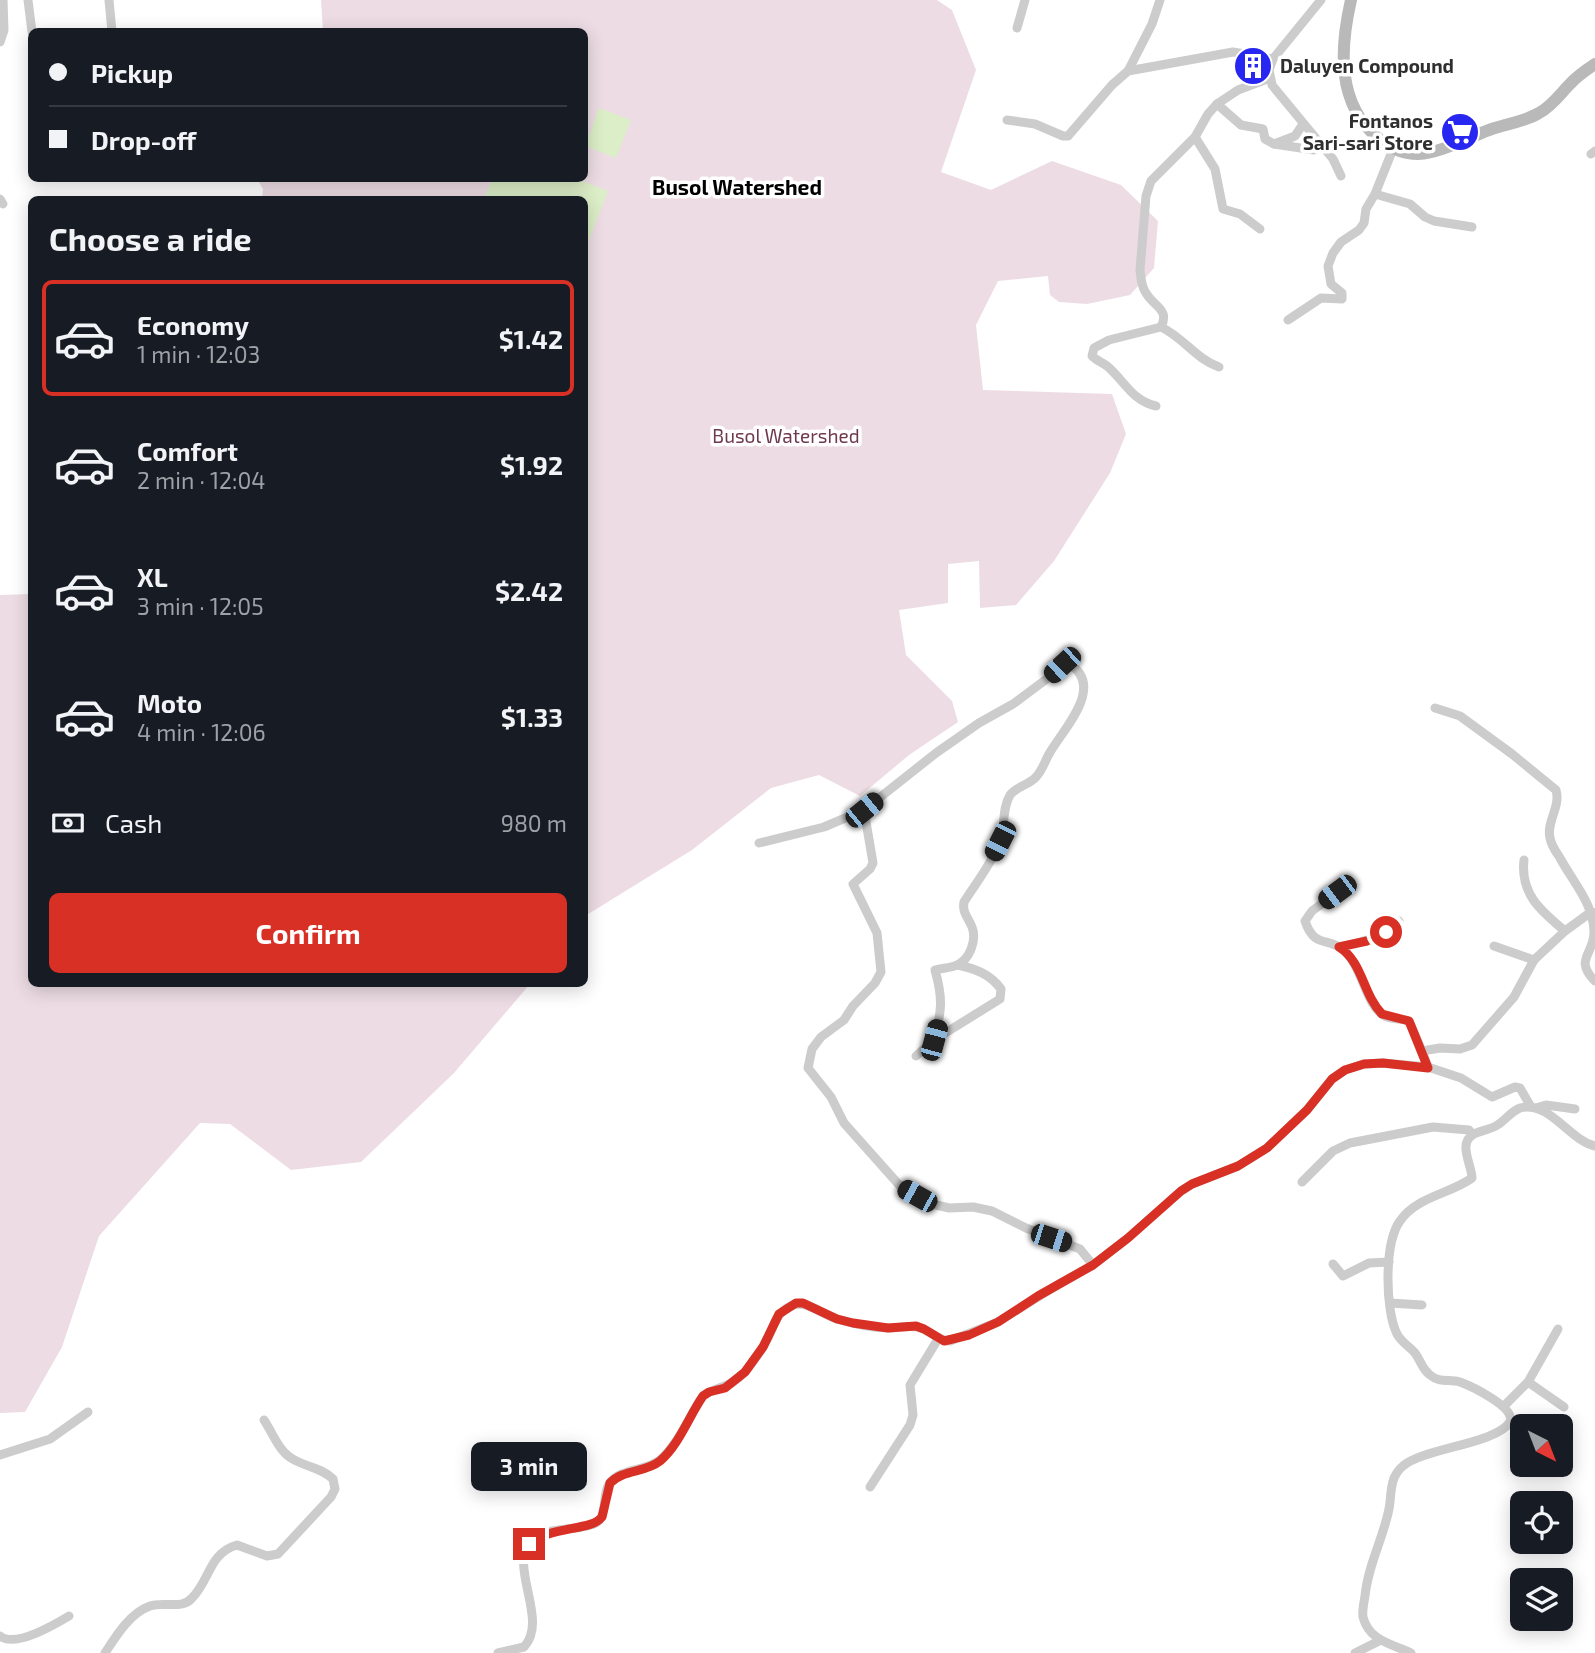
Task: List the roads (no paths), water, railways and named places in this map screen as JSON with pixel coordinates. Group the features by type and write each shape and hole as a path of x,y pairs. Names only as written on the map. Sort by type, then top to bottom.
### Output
{"main road":[{"path":"1351,0 1344,49 1345,85 1361,120 1372,133 1394,149 1419,154 1433,151 1503,125 1531,118 1551,105 1570,83 1595,64"}],"street":[{"path":"0,42 4,30 3,0"},
{"path":"28,0 31,28"},
{"path":"109,0 112,28"},
{"path":"1017,27 1025,0"},
{"path":"1007,120 1035,124 1068,136 1112,85 1128,71 1152,24 1160,0"},
{"path":"1321,0 1273,59 1269,70 1272,85 1333,159 1341,176"},
{"path":"1128,71 1233,52 1273,59"},
{"path":"1161,327 1165,319 1164,312 1148,297 1141,281 1146,196 1151,181 1195,137 1217,104 1238,90 1270,78"},
{"path":"1217,104 1241,125 1263,129 1265,139 1274,144 1314,150"},
{"path":"1274,144 1295,136 1301,127"},
{"path":"1195,137 1215,169 1223,209 1240,214 1260,229"},
{"path":"1288,320 1321,298 1342,299 1342,293 1331,284 1328,266 1341,242 1359,230 1364,223 1366,209 1376,194 1394,149"},
{"path":"1376,194 1410,204 1434,221 1472,228"},
{"path":"1156,406 1136,397 1106,365 1095,360 1092,353 1094,348 1102,342 1161,327 1180,338 1204,362 1219,367"},
{"path":"759,842 824,827 864,810 936,753 1034,689 1062,665 1072,665 1083,681 1086,692 1067,731 1050,752 1038,776 1014,790 1008,798 1000,841 964,902 964,912 974,937 971,951 958,965"},
{"path":"1435,708 1460,716 1556,790 1557,805 1550,838 1565,869 1593,912 1594,934 1584,964 1595,981"},
{"path":"864,810 873,863 853,884 877,933 881,972 844,1020 829,1029 816,1043 808,1068 831,1097 844,1123 901,1187 932,1204 992,1211 1080,1250 1093,1265"},
{"path":"1524,860 1527,893 1564,931"},
{"path":"1352,882 1312,911 1305,921 1321,942 1339,947 1348,954 1358,969 1376,1009 1390,1018 1409,1021 1428,1068"},
{"path":"1422,1051 1461,1049 1472,1045 1514,997 1534,960 1564,931 1593,912"},
{"path":"1339,947 1374,938 1386,932 1399,920"},
{"path":"1494,946 1534,960"},
{"path":"916,1056 934,1040 995,1002 1001,995 998,985 978,969 958,965 935,970 942,996 941,1014 934,1040"},
{"path":"498,1653 524,1647 531,1634 524,1564 529,1544 554,1531 598,1522 602,1517 610,1483 625,1473 648,1468 660,1461 703,1396 725,1388 745,1372 763,1347 779,1314 787,1307 803,1303 837,1319 853,1323 888,1328 916,1326 938,1339 950,1342 986,1328 1093,1265 1181,1191 1238,1166 1267,1148 1307,1110 1332,1079 1345,1070 1364,1064 1383,1063 1428,1068 1461,1078 1492,1097 1515,1087 1520,1088 1534,1107 1546,1113 1581,1141 1595,1146"},
{"path":"1409,1653 1379,1641 1363,1616 1370,1567 1390,1507 1390,1490 1395,1475 1404,1465 1416,1459 1476,1441 1503,1428 1511,1416 1504,1406 1459,1382 1441,1381 1431,1377 1421,1367 1417,1355 1397,1334 1391,1303 1390,1243 1399,1222 1406,1214 1434,1196 1462,1186 1472,1178 1466,1143 1472,1134 1492,1129 1518,1108 1546,1105 1575,1109"},
{"path":"1302,1182 1333,1151 1350,1143 1433,1127 1469,1130 1472,1134"},
{"path":"1333,1264 1343,1276 1369,1263 1389,1262"},
{"path":"1391,1303 1422,1305"},
{"path":"1504,1406 1528,1382 1558,1329"},
{"path":"870,1487 910,1424 913,1415 911,1384 938,1339"},
{"path":"1528,1382 1564,1407"},
{"path":"0,1455 51,1439 88,1412"},
{"path":"104,1653 123,1628 147,1607 154,1604 179,1605 193,1598 208,1569 223,1551 237,1545 267,1556 278,1554 331,1497 335,1489 333,1479 322,1471 290,1458 264,1420"},
{"path":"0,1636 12,1641 44,1630 69,1616"},
{"path":"1355,1653 1379,1641"}],"place":[{"name":"Daluyen Compound","path":"1253,66"},
{"name":"Fontanos Sari-sari Store","path":"1460,132"}],"district":[{"name":"Busol Watershed","path":"737,188"}]}
